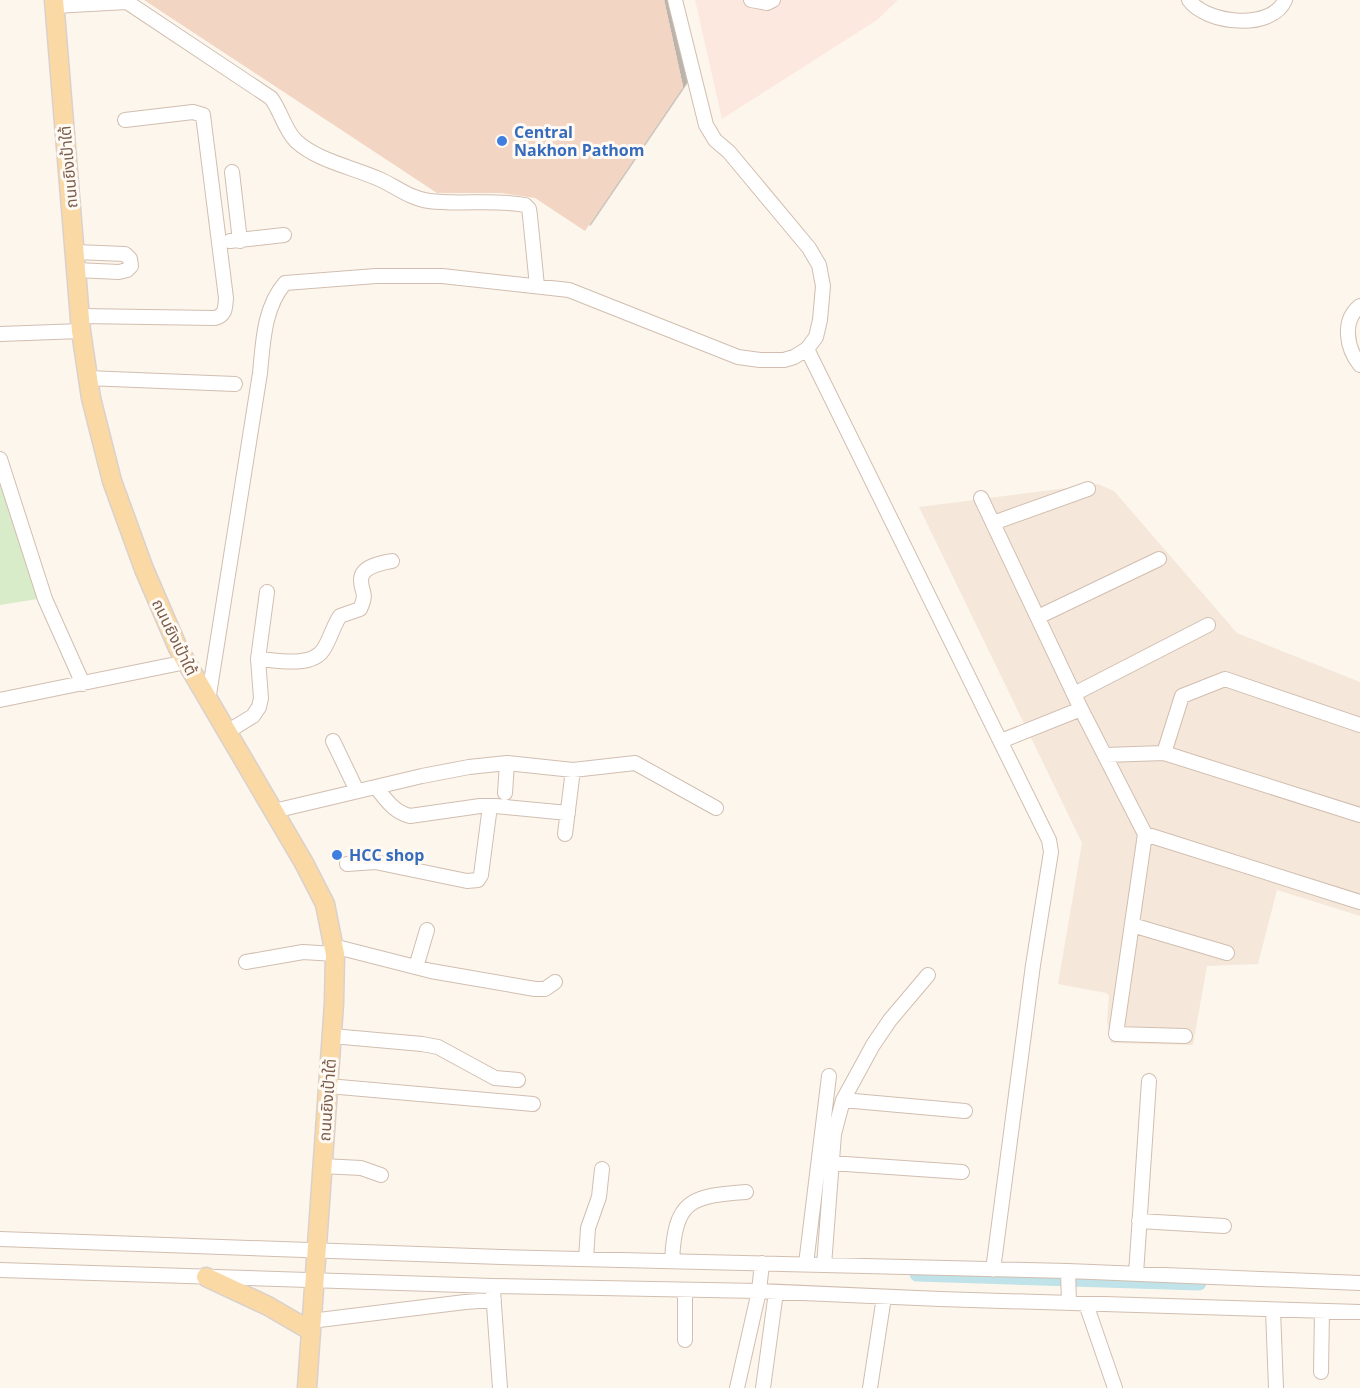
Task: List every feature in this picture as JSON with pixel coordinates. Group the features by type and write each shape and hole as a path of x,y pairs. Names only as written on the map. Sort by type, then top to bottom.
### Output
{"main road":[{"name":"ถนนยิงเป้าใต้","path":"54,3 80,323 90,398 112,481 128,528 186,662 304,862 324,904 334,950 332,1036 307,1388"},
{"path":"206,1276 311,1326"}],"street":[{"path":"208,701 260,373 264,329 279,289 285,283 376,276 463,277 569,290 738,357 760,360 784,360 794,357 807,349 816,337 823,286 819,265 810,248 729,152 716,140 706,125 667,0"},
{"path":"675,0 679,44"},
{"path":"751,0 766,3 773,0"},
{"path":"1189,0 1209,16 1244,22 1269,16 1284,4 1285,0"},
{"path":"54,3 126,1 271,98 294,139 315,154 426,201 525,205 529,209 537,286"},
{"path":"0,334 80,323 215,318 221,316 225,311 226,298 203,115 194,112 125,120"},
{"path":"232,172 240,241"},
{"path":"219,242 284,235"},
{"path":"1360,306 1350,318 1348,339 1352,356 1360,365"},
{"path":"807,349 1049,840 1051,852 1031,977 993,1270"},
{"path":"87,378 236,384"},
{"path":"0,459 45,599 83,684"},
{"path":"993,523 1088,489"},
{"path":"981,498 1081,709 1145,834 1116,1034 1185,1036"},
{"path":"1038,617 1159,559"},
{"path":"258,659 304,661 318,657 339,616 360,609 364,591 361,577 366,570 375,564 392,561"},
{"path":"227,732 253,716 259,707 261,698 258,659 267,591"},
{"path":"1074,694 1208,626"},
{"path":"0,700 186,662"},
{"path":"1164,753 1182,696 1225,679 1360,724"},
{"path":"1001,741 1081,709"},
{"path":"333,741 357,791"},
{"path":"1105,756 1164,753 1360,815"},
{"path":"274,811 469,767 507,763 573,770 635,763 716,808"},
{"path":"505,793 507,763"},
{"path":"565,834 573,770"},
{"path":"376,787 400,813 410,816 490,806 568,813"},
{"path":"347,864 375,862 467,881 478,880 481,875 490,806"},
{"path":"1145,834 1360,902"},
{"path":"1132,925 1227,953"},
{"path":"416,967 427,930"},
{"path":"246,962 303,952 334,950 535,989 545,988 555,982"},
{"path":"824,1265 834,1134 843,1100 873,1045 890,1020 928,975"},
{"path":"332,1036 438,1047 495,1078 518,1080"},
{"path":"806,1264 829,1076"},
{"path":"1136,1274 1149,1081"},
{"path":"328,1086 533,1104"},
{"path":"843,1100 965,1111"},
{"path":"831,1163 962,1172"},
{"path":"322,1166 362,1168 381,1175"},
{"path":"586,1259 588,1228 599,1197 602,1169"},
{"path":"672,1261 675,1228 690,1204 697,1198 710,1195 746,1192"},
{"path":"1139,1221 1224,1226"},
{"path":"0,1239 1360,1283"},
{"path":"737,1388 762,1265"},
{"path":"0,1270 493,1286 685,1290 759,1288 776,1292 884,1297 1069,1299 1086,1304 1360,1312"},
{"path":"1068,1274 1069,1299"},
{"path":"493,1286 500,1388"},
{"path":"685,1290 685,1340"},
{"path":"763,1388 776,1292"},
{"path":"870,1388 884,1297"},
{"path":"311,1326 465,1302 494,1300"},
{"path":"1086,1304 1115,1388"},
{"path":"1273,1310 1276,1388"},
{"path":"1321,1372 1322,1311"}],"shaded area":[{"path":"695,0 897,1 877,20 722,119"},
{"path":"1098,484 1114,491 1237,633 1360,682 1360,916 1277,890 1258,964 1207,966 1193,1045 1111,1043 1107,1021 1109,996 1106,993 1058,984 1082,843 919,507"}],"green space":[{"path":"0,465 50,597 0,605"}],"building":[{"name":"Central Nakhon Pathom","path":"144,0 664,0 683,87 585,231 535,198 501,193 437,193"}],"waterway":[{"path":"917,1274 1199,1283"}],"place":[{"name":"Central Nakhon Pathom","path":"502,141"},
{"name":"HCC shop","path":"337,855"}]}
